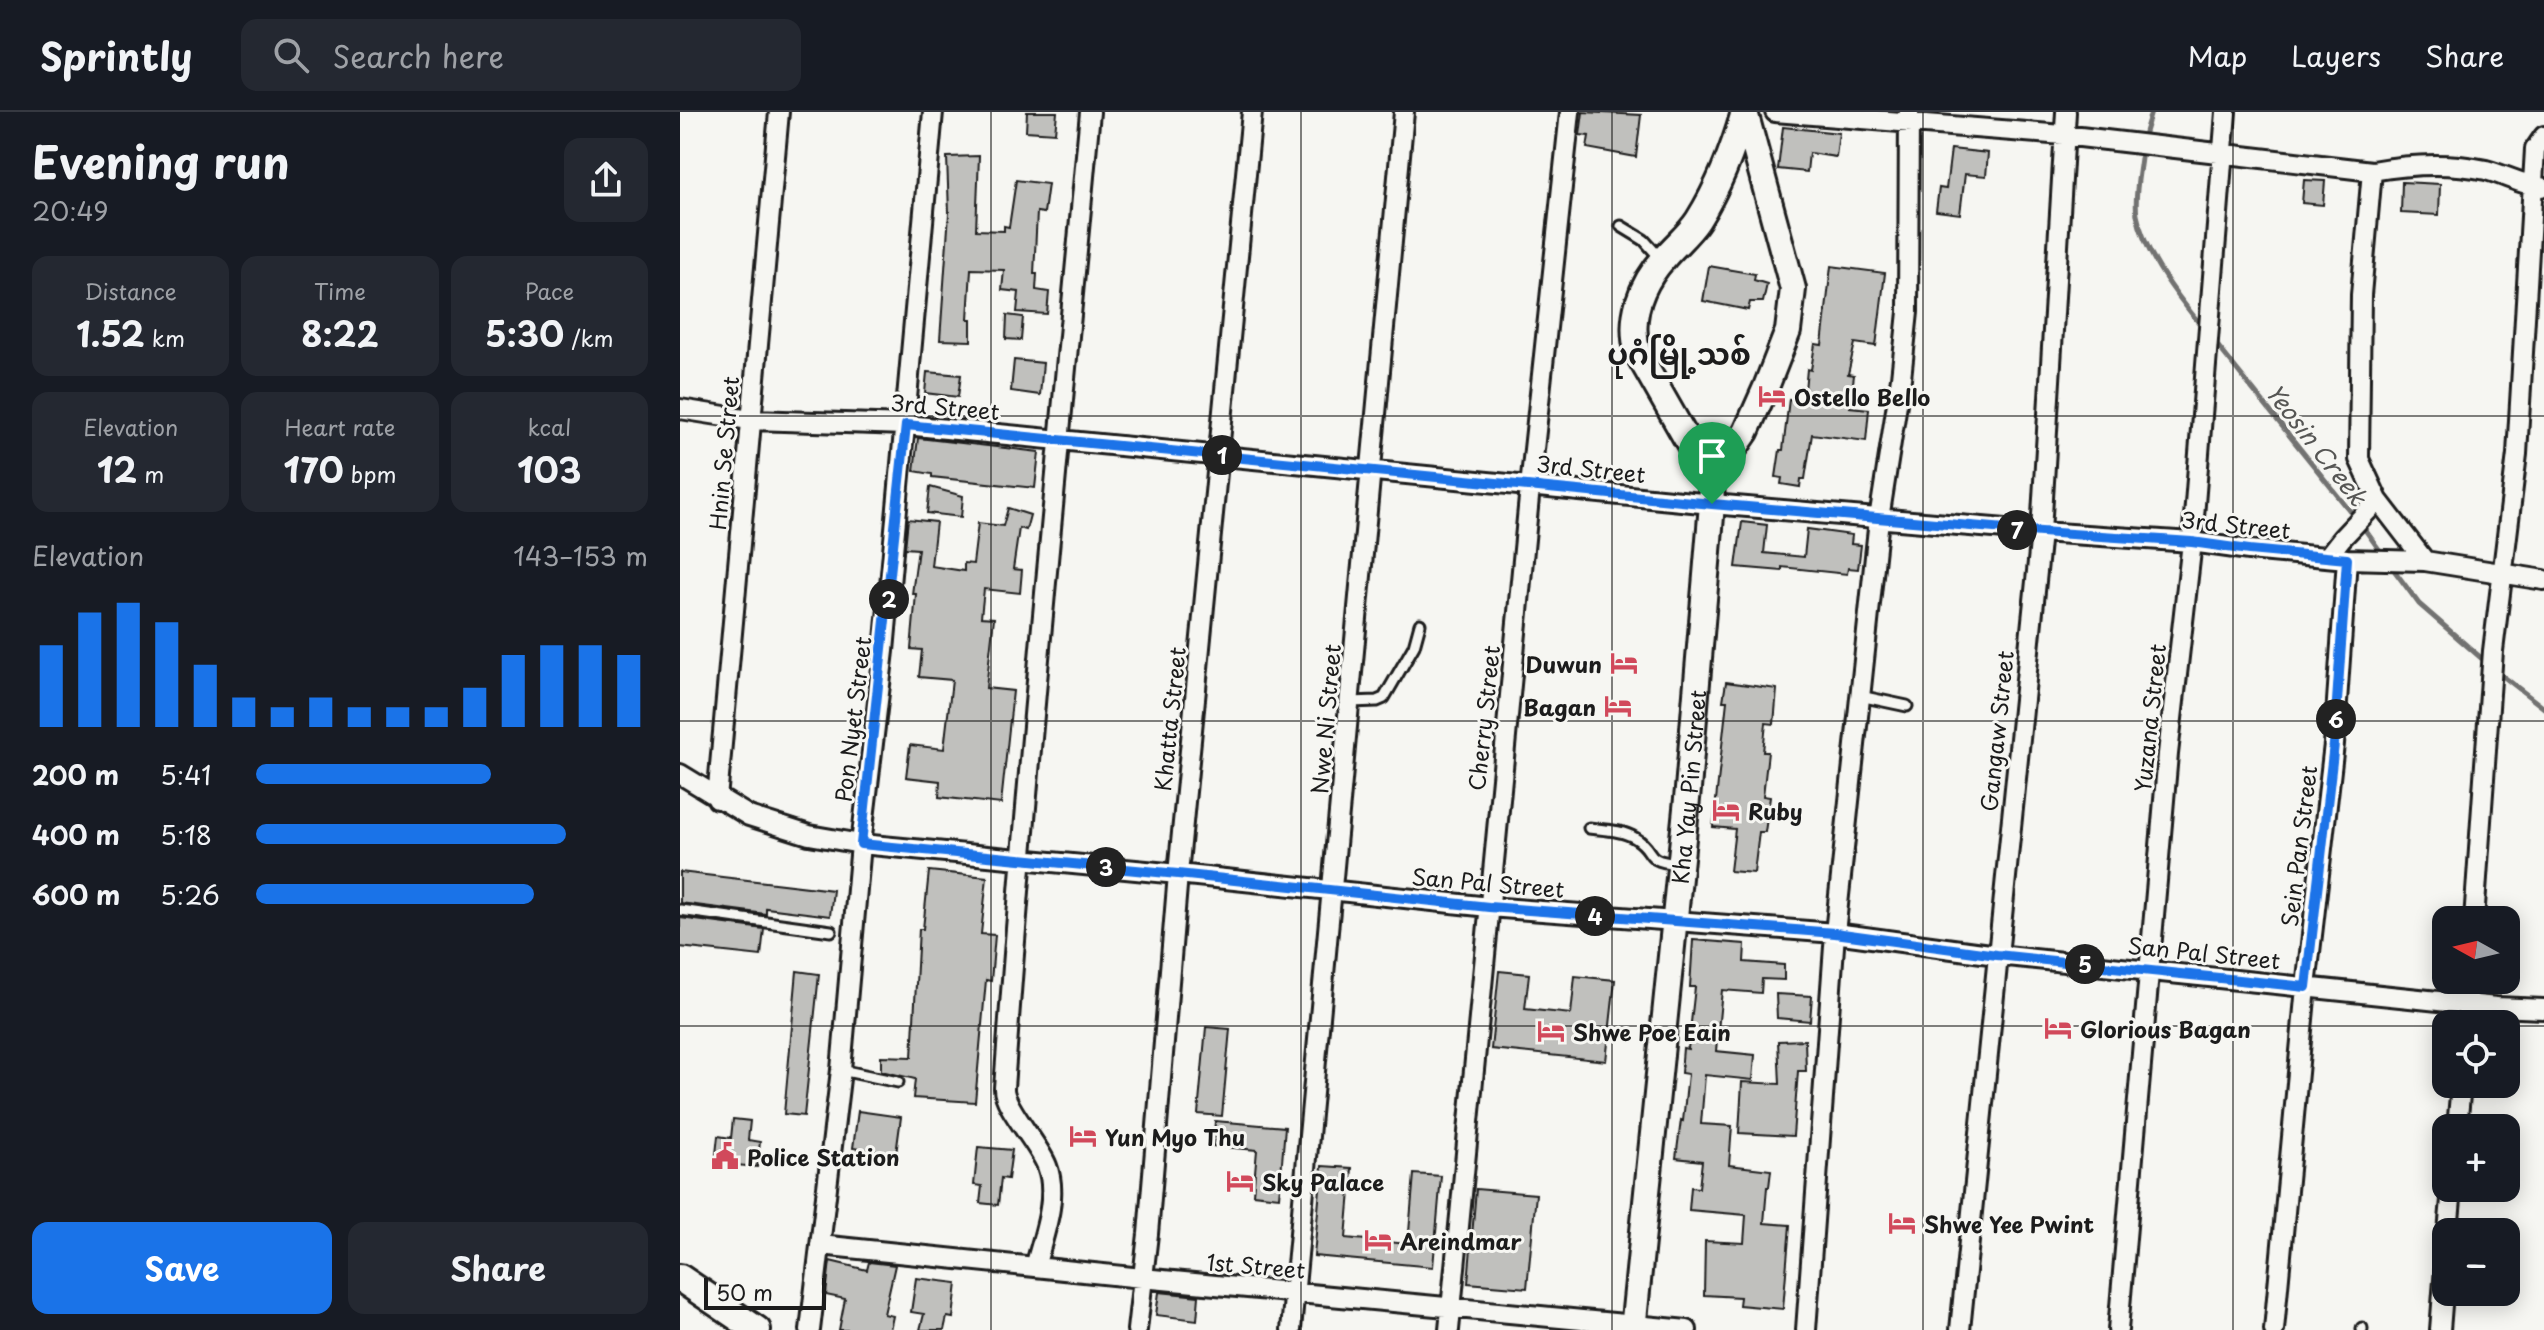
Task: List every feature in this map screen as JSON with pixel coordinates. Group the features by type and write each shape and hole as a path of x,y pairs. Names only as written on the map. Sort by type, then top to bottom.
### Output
{"main road":[{"path":"680,1278 757,1330"}],"street":[{"name":"Hnin Se Street","path":"717,799 779,112"},
{"name":"Pon Nyet Street","path":"810,1330 841,1070 861,844 906,425 933,112"},
{"path":"1035,1267 1048,1218 1049,1169 1039,1148 1004,1096 1090,112"},
{"name":"Khatta Street","path":"1137,1330 1252,112"},
{"name":"Nwe Ni Street","path":"1291,1330 1404,112"},
{"name":"Cherry Street","path":"1449,1330 1530,487 1570,112"},
{"name":"Kha Yay Pin Street","path":"1712,493 1638,354 1633,335 1638,301 1662,260 1695,225 1723,178 1744,112"},
{"name":"Kha Yay Pin Street","path":"1634,1327 1680,865 1712,493 1746,432 1766,387 1788,331 1793,289 1744,112"},
{"path":"1775,112 1908,118 2372,171 2439,164 2487,171 2538,187"},
{"name":"Gangaw Street","path":"1960,1330 2041,532 2066,112"},
{"name":"Yuzana Street","path":"2118,1330 2168,754 2192,542 2226,112"},
{"path":"1806,1330 1835,933 1879,519 1908,312 1908,118"},
{"path":"2475,906 2493,651 2517,454 2538,187 2535,149 2544,136"},
{"path":"2372,171 2361,295 2359,459 2372,508 2425,561"},
{"name":"3rd Street","path":"680,409 750,420 906,425 1530,487 1712,493 1879,519 2192,542 2347,559 2425,561 2544,580"},
{"path":"2327,557 2372,508"},
{"name":"Sein Pan Street","path":"2274,1330 2306,987 2334,744 2347,559"},
{"name":"San Pal Street","path":"680,774 749,816 809,835 861,844 1489,907 1835,933 1997,955 2544,1009"},
{"path":"2467,1010 2468,994"},
{"name":"1st Street","path":"820,1245 1687,1330"},
{"path":"2440,1330 2442,1306"}],"lane":[{"path":"1621,226 1644,240 1662,260"},
{"path":"1351,702 1384,698 1414,646 1420,624"},
{"path":"1859,695 1907,706"},
{"path":"1589,828 1631,836 1641,842 1652,858 1680,865"},
{"path":"680,910 831,931"},
{"path":"841,1070 898,1082"}],"building":[{"path":"1027,112 1057,112 1055,133 1026,131"},
{"path":"1583,112 1641,115 1636,157 1587,148 1589,136 1580,135"},
{"path":"1783,127 1839,133 1836,157 1809,153 1807,172 1778,169"},
{"path":"1951,149 1988,153 1986,176 1965,174 1960,214 1936,211 1939,188 1946,189"},
{"path":"979,156 976,230 1004,231 1004,226 1009,227 1016,180 1048,184 1044,213 1037,212 1034,274 1037,274 1036,290 1049,292 1047,314 1017,312 1019,292 1002,290 1004,270 971,269 968,319 971,319 971,341 940,340 949,213 947,157"},
{"path":"2304,180 2325,181 2323,205 2302,203"},
{"path":"2402,182 2440,184 2439,215 2401,213"},
{"path":"1709,266 1755,274 1754,280 1767,284 1763,302 1750,302 1748,310 1703,301"},
{"path":"1831,266 1885,273 1876,346 1855,343 1848,374 1854,375 1850,407 1869,409 1866,441 1812,434 1805,479 1801,479 1800,487 1781,484 1782,478 1776,477 1780,450 1783,450 1789,399 1804,401 1807,369 1811,370 1815,344 1822,345"},
{"path":"1007,315 1023,317 1021,340 1006,339"},
{"path":"1014,360 1043,363 1040,395 1011,391"},
{"path":"927,372 961,375 958,397 925,393"},
{"path":"918,438 1039,452 1035,488 932,477 932,474 914,471"},
{"path":"930,487 963,496 961,517 927,513"},
{"path":"1008,508 1030,515 1026,530 1019,528 1013,569 1022,570 1020,593 984,589 981,617 994,618 986,688 1013,691 1001,804 939,797 940,781 906,777 910,745 944,749 952,680 919,677 922,650 911,649 916,594 912,594 918,549 905,548 908,519 936,522 931,566 964,571 964,563 973,564 978,523 1003,526"},
{"path":"1742,522 1767,525 1764,553 1804,557 1807,529 1852,535 1851,544 1861,545 1858,569 1848,568 1847,574 1782,567 1782,571 1736,567"},
{"path":"1726,682 1777,689 1774,724 1766,723 1763,752 1768,752 1763,796 1770,797 1765,832 1759,832 1754,873 1730,871 1735,829 1713,827 1727,701 1723,701"},
{"path":"929,871 987,877 981,934 995,935 991,981 986,980 975,1102 913,1098 915,1079 881,1071 881,1056 912,1057 919,929 923,929"},
{"path":"680,872 833,890 830,916 766,908 766,914 680,903"},
{"path":"680,918 764,929 761,956 680,947"},
{"path":"1693,940 1745,944 1744,962 1784,965 1784,980 1762,979 1761,993 1722,990 1716,1051 1755,1055 1753,1080 1705,1075 1701,1124 1732,1126 1729,1165 1771,1170 1764,1223 1790,1225 1783,1309 1739,1305 1740,1297 1704,1295 1705,1241 1744,1243 1746,1215 1689,1210 1691,1187 1699,1188 1702,1161 1676,1158 1688,1074 1681,1073 1683,1048 1688,1049 1695,987 1690,987"},
{"path":"797,971 819,974 804,1116 784,1114"},
{"name":"Shwe Poe Eain","path":"1499,971 1529,974 1525,1009 1571,1014 1575,976 1615,980 1606,1061 1491,1049"},
{"path":"1776,994 1812,996 1810,1021 1777,1018"},
{"path":"1206,1027 1230,1029 1222,1116 1198,1114"},
{"path":"1805,1040 1806,1071 1798,1071 1793,1136 1739,1133 1742,1082 1780,1084 1778,1041"},
{"path":"858,1111 901,1117 896,1154 853,1148"},
{"path":"733,1119 750,1121 748,1140 760,1142 757,1167 715,1163 718,1136 731,1138"},
{"path":"1215,1121 1285,1127 1279,1197 1253,1194 1257,1150 1213,1146"},
{"path":"978,1147 1012,1150 1008,1179 1001,1178 998,1205 980,1203 982,1186 974,1185"},
{"path":"1322,1166 1352,1168 1346,1238 1408,1244 1414,1174 1441,1176 1433,1267 1314,1256"},
{"path":"1476,1189 1536,1194 1527,1288 1468,1283"},
{"path":"830,1261 867,1270 869,1262 895,1265 884,1314 893,1316 890,1330 839,1330 845,1299 826,1295"},
{"path":"916,1278 957,1283 953,1318 947,1317 944,1330 920,1330 924,1314 911,1312"},
{"path":"1159,1292 1199,1296 1197,1320 1156,1315"}],"waterway":[{"name":"Yeosin Creek","path":"2145,132 2151,112"},
{"name":"Yeosin Creek","path":"2141,158 2136,201 2141,230 2155,261 2204,329"},
{"name":"Yeosin Creek","path":"2213,340 2354,516"},
{"name":"Yeosin Creek","path":"2361,524 2383,555"},
{"name":"Yeosin Creek","path":"2391,566 2419,604 2488,664"},
{"name":"Yeosin Creek","path":"2495,670 2544,708"}],"place":[{"name":"Ostello Bello","path":"1772,396"},
{"name":"Duwun","path":"1624,663"},
{"name":"Bagan","path":"1618,706"},
{"name":"Ruby","path":"1726,810"},
{"name":"Glorious Bagan","path":"2058,1028"},
{"name":"Shwe Poe Eain","path":"1551,1031"},
{"name":"Yun Myo Thu","path":"1083,1136"},
{"name":"Police Station","path":"725,1156"},
{"name":"Sky Palace","path":"1240,1181"},
{"name":"Shwe Yee Pwint","path":"1902,1223"},
{"name":"Areindmar","path":"1378,1240"}],"district":[{"name":"ပုဂံမြို့သစ်","path":"1679,352"}],"route":[{"path":"906,425 1712,504 2192,542 2347,559 2334,744 2306,987 1997,955 1835,933 1489,907 861,844 906,425"}]}
